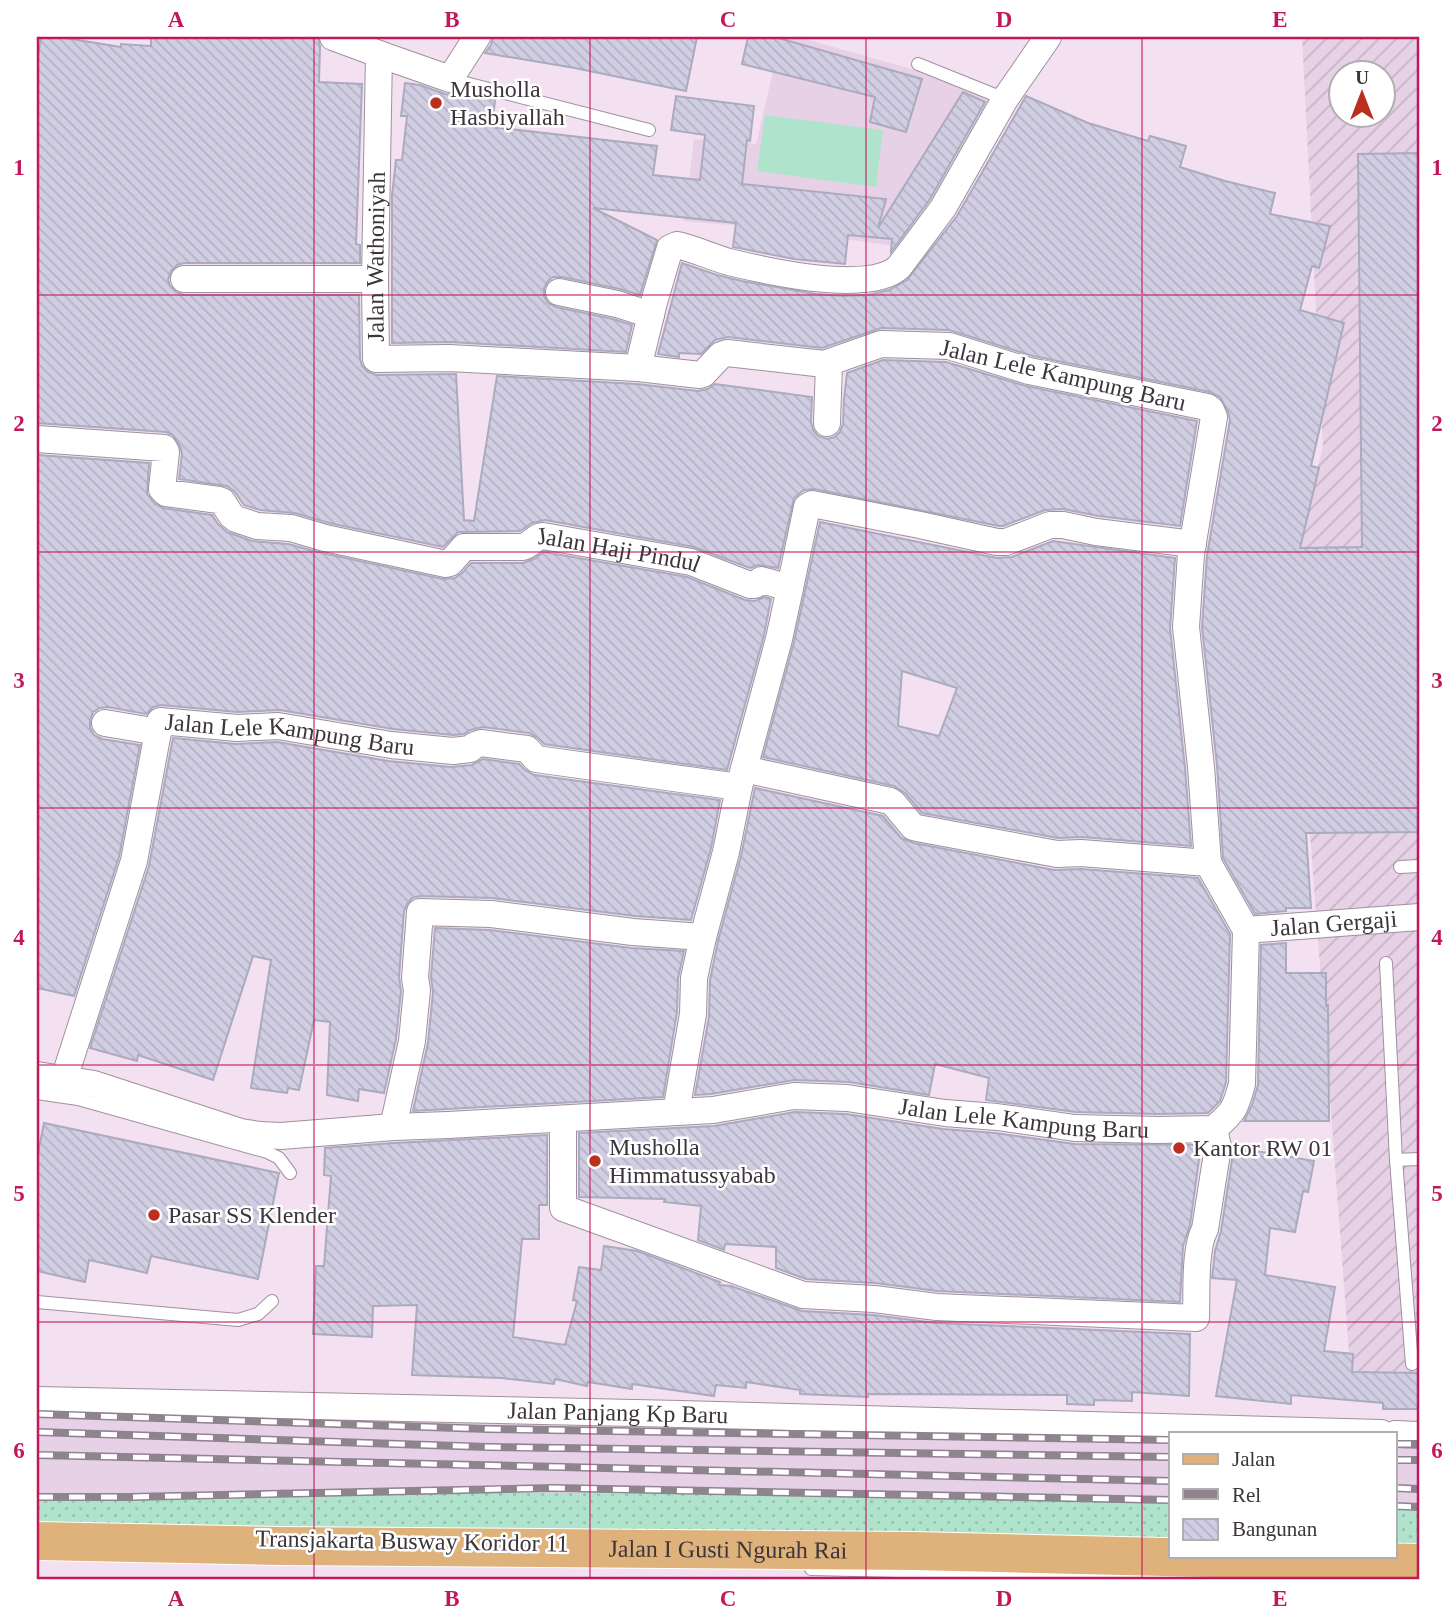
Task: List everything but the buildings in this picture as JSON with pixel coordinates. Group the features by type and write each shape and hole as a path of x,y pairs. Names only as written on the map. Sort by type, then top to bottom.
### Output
{"main road":[{"name":"Jalan I Gusti Ngurah Rai","path":"37,1541 279,1546 884,1551 1169,1557"},
{"name":"Jalan I Gusti Ngurah Rai","path":"1196,1558 1419,1563"}],"street":[{"path":"333,37 450,79 477,37"},
{"path":"638,368 670,248 677,245 728,261 828,281 862,279 894,273 943,208 1005,99 1048,37"},
{"name":"Jalan Wathoniyah","path":"379,54 376,359 449,358 638,368"},
{"path":"184,278 375,279"},
{"path":"559,292 617,304 651,315"},
{"name":"Jalan Lele Kampung Baru","path":"638,368 703,374 721,355 727,353 818,364 829,363 881,344 943,345 1029,371 1210,410 1214,417 1193,544 1186,628 1208,863 1246,930"},
{"path":"827,424 829,363"},
{"name":"Jalan Haji Pindul","path":"37,439 164,448 166,452 162,489 166,493 219,500 230,515 257,526 291,528 446,564 450,564 464,547 523,547 543,536 665,556 700,564 750,585 761,580 790,588"},
{"path":"676,1112 692,1014 694,978 726,852 741,778 779,639 807,507 812,504 998,542 1006,542 1050,525 1063,525 1096,532 1193,544"},
{"name":"Jalan Lele Kampung Baru","path":"64,1079 134,862 160,721 237,728 278,726 354,739 453,751 488,743 527,749 536,760 741,778 890,802 917,828 1056,854 1081,853 1208,863"},
{"path":"105,723 158,732"},
{"path":"393,1127 412,1041 420,912 491,914 633,932 703,937"},
{"name":"Jalan Gergaji","path":"1246,930 1419,917"},
{"path":"563,1119 563,1208 803,1295 874,1298 937,1307 1196,1318 1198,1250 1200,1237 1205,1229 1218,1147 1214,1129 1232,1113 1242,1084 1246,930"},
{"name":"Jalan Lele Kampung Baru","path":"37,1075 94,1084 241,1132 281,1136 393,1127 713,1110 794,1096 848,1098 1075,1128 1214,1129"},
{"name":"Jalan Panjang Kp Baru","path":"37,1400 1344,1432"},
{"path":"1396,1434 1419,1435"}],"lane":[{"path":"918,64 1005,99"},
{"path":"450,79 649,130"},
{"path":"1400,867 1419,866"},
{"path":"1386,962 1396,1160 1412,1364"},
{"path":"37,1093 78,1099 267,1152 279,1158 290,1173"},
{"path":"1396,1160 1419,1159"},
{"path":"37,1302 238,1320 258,1314 272,1301"},
{"path":"801,1569 1290,1580"}],"shaded area":[{"path":"781,37 798,37 971,86 997,106 911,248 684,221 694,139 756,144"},
{"path":"1302,37 1419,37 1419,1391 1352,1392 1290,567 1323,447"},
{"path":"37,1399 1169,1433 1169,1500 668,1490 37,1497"},
{"path":"1396,1437 1419,1438 1419,1508 1396,1507"}],"green space":[{"path":"765,115 883,130 876,187 757,171"},
{"path":"367,1492 914,1495 1169,1501 1169,1558 1396,1558 1396,1507 1419,1508 1419,1563 37,1541 37,1497"}],"railway":[{"path":"37,1414 488,1429 1169,1440"},
{"path":"37,1432 488,1447 1169,1457"},
{"path":"1396,1444 1419,1444"},
{"path":"37,1455 1169,1481"},
{"path":"1396,1460 1419,1460"},
{"path":"37,1497 553,1488 1169,1500"},
{"path":"1396,1488 1419,1489"},
{"path":"1396,1506 1419,1507"}],"place":[{"name":"Musholla Hasbiyallah","path":"436,103"},
{"name":"Kantor RW 01","path":"1179,1148"},
{"name":"Musholla Himmatussyabab","path":"595,1161"},
{"name":"Pasar SS Klender","path":"154,1215"}]}
